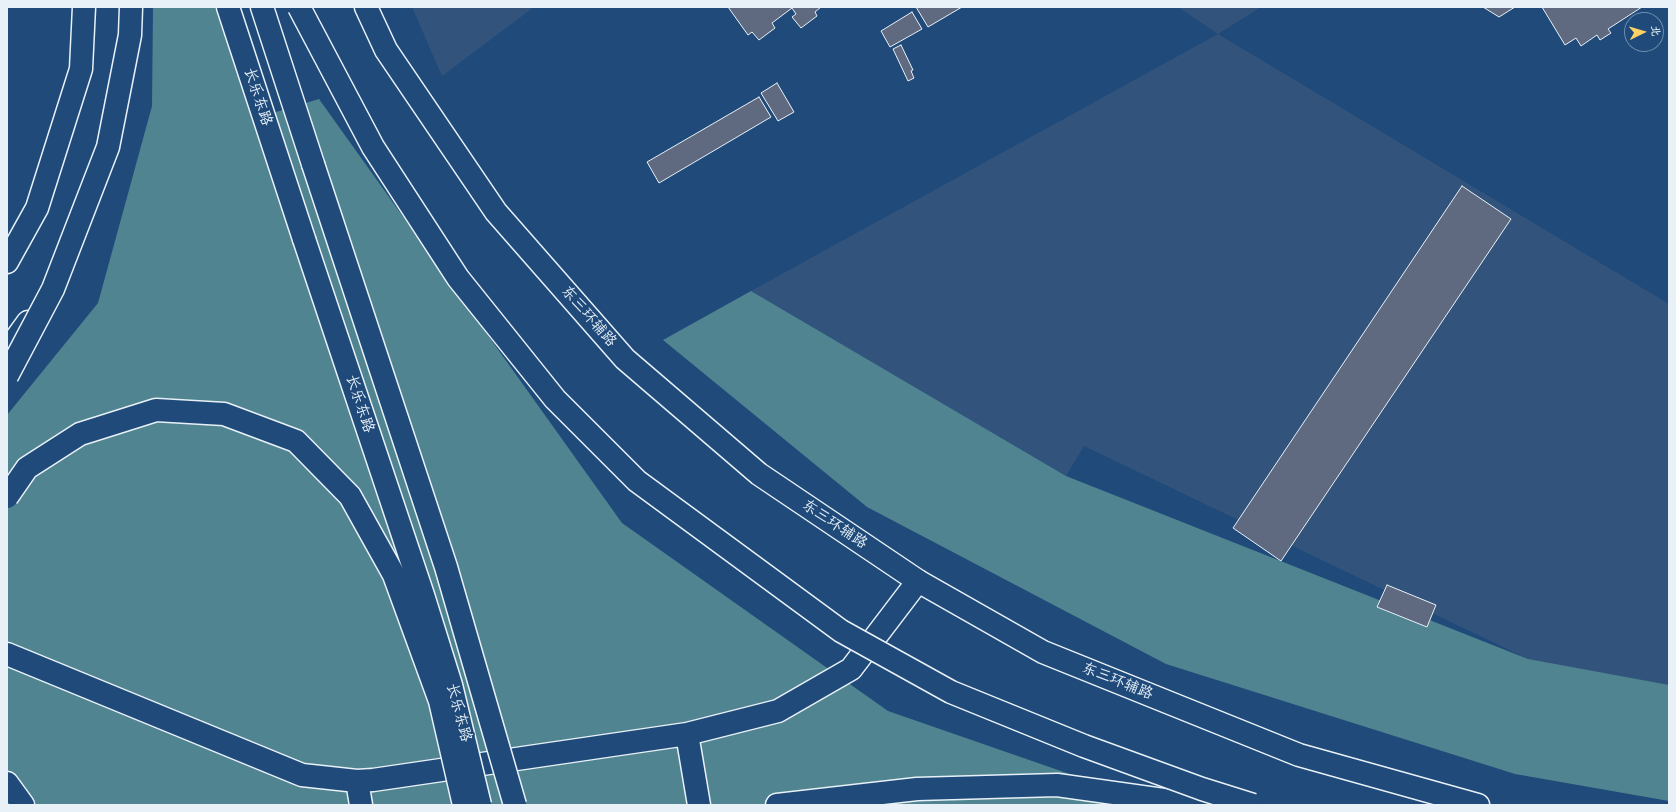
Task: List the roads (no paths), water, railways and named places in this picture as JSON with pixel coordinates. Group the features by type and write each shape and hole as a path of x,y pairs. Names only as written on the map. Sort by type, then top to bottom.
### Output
{"main road":[{"path":"7,262 37,208 81,69 84,7"},
{"path":"7,376 53,289 108,147 130,35 131,7"},
{"name":"长乐东路","path":"228,7 451,685 480,805"},
{"name":"长乐东路","path":"262,7 446,568 515,805"},
{"path":"299,7 373,147 458,278 555,399 637,481 841,631 951,692 1084,746 1202,789 1253,805"},
{"name":"东三环辅路","path":"366,7 386,50 496,212 625,359 759,474 918,581 1043,652 1299,755 1478,805"},
{"path":"7,350 53,289"},
{"path":"7,497 27,468 80,434 156,410 224,414 296,440 350,496 394,575 440,701 464,805"},
{"path":"7,654 302,775 357,781 373,780 687,734 778,711 851,669 918,581"},
{"path":"687,734 699,805"},
{"path":"357,781 361,805"},
{"path":"7,783 24,805"},
{"path":"777,805 917,789 1057,785 1199,805"}]}
